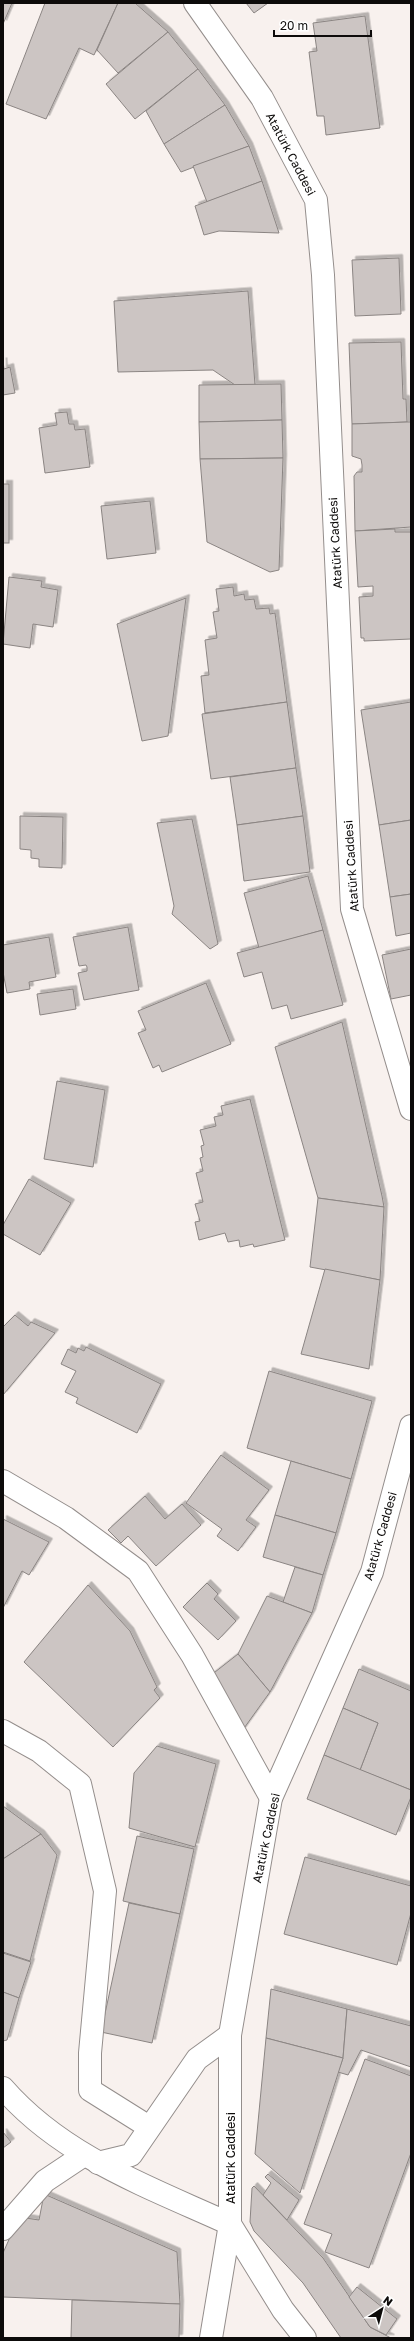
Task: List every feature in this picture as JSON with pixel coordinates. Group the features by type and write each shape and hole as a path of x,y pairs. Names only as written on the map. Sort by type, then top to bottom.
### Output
{"street":[{"name":"Atatürk Caddesi","path":"194,3 262,98 316,200 323,275 352,909 402,1046 411,1110"},
{"name":"Atatürk Caddesi","path":"211,2338 230,2224 230,2035 272,1798 372,1572 411,1426"},
{"path":"3,1481 66,1518 138,1571 192,1655 272,1798"},
{"path":"3,1731 39,1751 80,1784 105,1891 90,2053 90,2090 150,2127"},
{"path":"3,2229 45,2181 91,2159 131,2155 197,2060 230,2035"},
{"path":"3,2088 20,2108 69,2147 91,2159 230,2224 283,2310 305,2338"}],"building":[{"path":"3,3 12,3 3,24"},
{"path":"45,3 118,3 94,55 79,48 46,119 6,104"},
{"path":"118,3 135,3 168,32 118,73 97,50"},
{"path":"246,3 268,3 254,13"},
{"path":"365,16 380,128 326,135 324,116 317,116 309,52 317,51 313,23"},
{"path":"168,32 198,69 135,119 106,84"},
{"path":"198,69 225,105 164,144 146,111"},
{"path":"225,105 249,146 181,172 164,144"},
{"path":"249,146 262,181 207,202 193,166"},
{"path":"262,181 279,233 219,231 204,235 195,206"},
{"path":"399,258 401,314 355,316 352,260"},
{"path":"248,291 255,385 235,385 213,370 118,372 114,301"},
{"path":"401,342 403,399 406,399 407,422 352,424 349,343"},
{"path":"3,361 4,369 10,367 15,393 3,395"},
{"path":"281,384 282,420 199,422 199,385"},
{"path":"67,412 69,424 74,424 75,430 85,429 90,467 45,473 39,428 57,425 55,413"},
{"path":"282,420 283,458 200,459 199,422"},
{"path":"411,422 411,527 355,531 354,476 357,472 362,472 362,465 361,459 352,456 352,424"},
{"path":"283,458 279,570 270,572 207,542 200,459"},
{"path":"3,484 9,484 9,543 3,543"},
{"path":"150,501 156,553 107,559 101,506"},
{"path":"395,529 395,532 411,532 411,639 364,641 364,638 361,638 359,597 373,596 373,586 358,587 355,531"},
{"path":"9,577 42,581 41,587 58,590 53,627 33,624 30,648 3,644"},
{"path":"233,587 234,596 244,594 245,600 254,599 256,609 269,608 270,614 275,613 287,702 205,713 201,676 209,675 205,640 217,638 213,612 219,611 216,589"},
{"path":"186,598 168,736 142,741 117,624"},
{"path":"287,702 296,768 211,779 202,714"},
{"path":"411,702 411,820 379,825 361,710"},
{"path":"296,768 303,816 237,825 230,777"},
{"path":"20,816 63,817 62,868 39,867 39,859 31,858 31,850 20,849"},
{"path":"303,816 310,872 244,881 237,825"},
{"path":"192,819 218,944 210,949 172,914 174,906 157,823"},
{"path":"411,820 411,894 390,897 379,825"},
{"path":"308,876 323,930 259,948 244,893"},
{"path":"411,894 411,933 396,936 390,897"},
{"path":"128,927 139,990 84,1000 78,973 87,971 87,967 86,965 79,966 73,937"},
{"path":"323,930 343,1005 291,1019 287,1005 272,1009 262,972 244,977 237,953"},
{"path":"49,937 56,977 29,982 30,989 7,993 3,972 3,945"},
{"path":"411,949 411,995 391,999 382,955"},
{"path":"206,983 231,1044 162,1072 159,1065 153,1068 138,1033 146,1030 138,1011"},
{"path":"73,989 76,1009 40,1015 37,994"},
{"path":"342,1022 384,1207 318,1198 275,1047"},
{"path":"57,1081 105,1090 93,1167 44,1159"},
{"path":"250,1099 285,1240 254,1247 253,1244 240,1247 239,1240 228,1242 225,1233 199,1240 195,1222 200,1221 195,1204 203,1202 196,1173 203,1171 200,1158 203,1157 201,1146 204,1145 200,1130 216,1126 214,1117 223,1115 221,1106"},
{"path":"29,1179 71,1203 40,1255 3,1234 3,1225"},
{"path":"318,1198 384,1207 380,1280 310,1267"},
{"path":"325,1269 380,1280 369,1369 301,1354"},
{"path":"15,1315 28,1326 31,1322 55,1333 3,1395 3,1327"},
{"path":"86,1347 161,1384 137,1433 76,1403 78,1398 65,1392 76,1371 61,1364 68,1349 76,1353 78,1348 84,1351"},
{"path":"269,1371 372,1401 351,1479 247,1448"},
{"path":"221,1455 269,1490 246,1520 256,1527 238,1551 217,1536 222,1529 186,1503"},
{"path":"291,1461 351,1479 336,1533 275,1515"},
{"path":"145,1496 165,1519 182,1504 201,1525 156,1566 128,1536 121,1543 108,1530"},
{"path":"275,1515 336,1533 323,1575 263,1557"},
{"path":"3,1519 49,1542 29,1575 22,1571 3,1608"},
{"path":"295,1567 323,1575 312,1613 283,1602"},
{"path":"207,1583 218,1594 214,1599 236,1621 218,1640 183,1607"},
{"path":"88,1585 130,1631 157,1687 154,1690 160,1698 113,1747 24,1662"},
{"path":"267,1596 312,1613 270,1692 238,1654"},
{"path":"238,1654 270,1692 242,1731 210,1676"},
{"path":"359,1669 411,1691 411,1790 360,1770 378,1723 343,1708"},
{"path":"343,1708 378,1723 360,1770 324,1755"},
{"path":"157,1746 216,1764 195,1847 129,1828 134,1773"},
{"path":"324,1755 411,1790 411,1797 396,1835 307,1799"},
{"path":"3,1806 41,1834 3,1859"},
{"path":"41,1834 57,1855 30,1961 3,1952 3,1859"},
{"path":"137,1836 194,1849 180,1914 123,1901"},
{"path":"305,1857 411,1886 411,1913 397,1965 284,1934"},
{"path":"129,1903 180,1914 152,2043 101,2032"},
{"path":"3,1953 31,1962 19,1998 3,1992"},
{"path":"271,1989 347,2009 343,2058 266,2038"},
{"path":"3,1992 19,1998 7,2040 3,2041"},
{"path":"347,2009 411,2026 411,2067 361,2050 348,2075 338,2072 343,2058"},
{"path":"266,2038 343,2058 300,2193 255,2154"},
{"path":"365,2059 411,2076 411,2153 369,2268 325,2252 332,2234 304,2224"},
{"path":"3,2132 11,2142 3,2148"},
{"path":"268,2174 299,2200 287,2220 263,2195 271,2183 265,2177"},
{"path":"254,2186 323,2258 370,2327 391,2338 341,2338 303,2283 254,2231 250,2222 252,2188"},
{"path":"44,2194 177,2252 180,2304 3,2297 3,2253 19,2217 39,2220"},
{"path":"357,2287 397,2319 386,2335 370,2327 349,2297"},
{"path":"72,2300 180,2304 179,2338 71,2338"}]}
